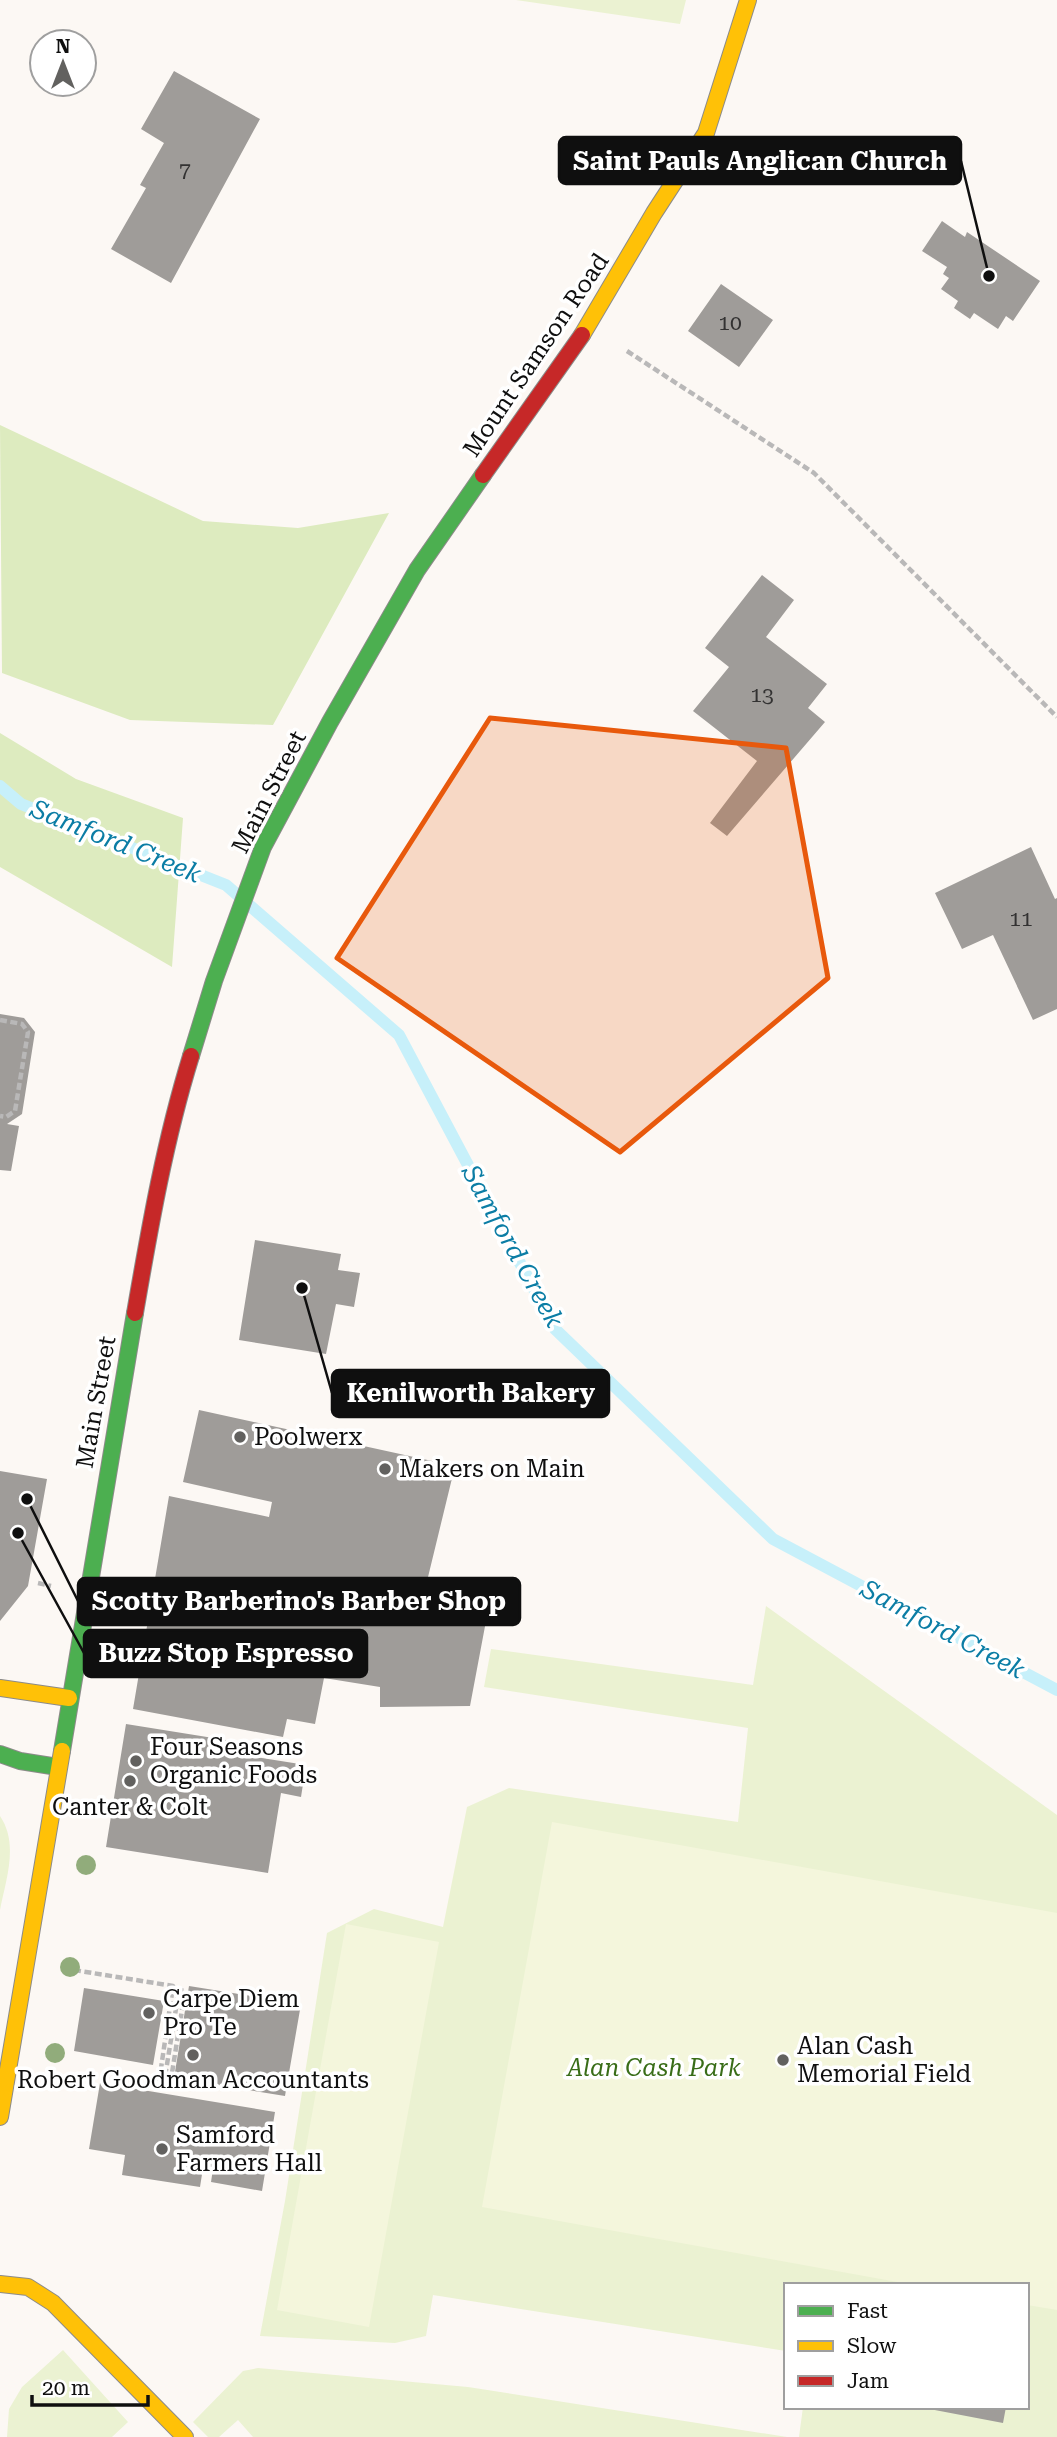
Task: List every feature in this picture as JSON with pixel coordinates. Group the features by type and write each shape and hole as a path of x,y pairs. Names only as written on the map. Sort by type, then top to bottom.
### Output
{"main road":[{"name":"Mount Samson Road","path":"330,722 417,570 588,326 653,213 706,133 748,0"},
{"name":"Main Street","path":"0,2117 155,1197 178,1094 214,981 263,847 330,722"},
{"path":"0,1688 69,1698"},
{"path":"0,1754 58,1767"},
{"path":"0,2284 28,2287 53,2303 186,2437"}],"path":[{"path":"627,351 814,473 1057,717"},
{"path":"0,1020 22,1024 28,1032 15,1111 6,1117 0,1116"},
{"path":"38,1583 53,1586"},
{"path":"135,1601 150,1606"},
{"path":"74,1970 173,1986 159,2082 164,2083 179,1990 185,1991 172,2073"}],"highlighted area":[{"path":"490,718 786,748 828,978 620,1152 337,958"}],"green space":[{"path":"516,0 686,0 680,24"},
{"path":"0,425 203,521 298,528 389,513 273,725 130,720 2,673"},
{"path":"0,733 76,779 183,818 172,967 0,867"},
{"name":"Alan Cash Park","path":"766,1606 1057,1815 1057,2437 799,2437 803,2409 1029,2409 1029,2283 784,2283 784,2351 433,2295 426,2336 395,2343 260,2336 285,2201 327,1933 374,1909 443,1927 467,1807 509,1788 738,1822 748,1728 484,1687 491,1649 753,1685"},
{"path":"0,1816 6,1827 10,1850 0,1910"},
{"name":"Alan Cash Memorial Field","path":"552,1822 1057,1913 1057,2310 1029,2305 1029,2283 903,2283 482,2207"},
{"path":"346,1924 439,1942 369,2327 277,2310"},
{"path":"63,2350 128,2422 112,2437 7,2437 9,2409 22,2387"},
{"path":"258,2368 468,2387 787,2437 253,2437 238,2420 219,2437 208,2437 193,2422 243,2371"}],"building":[{"path":"174,71 260,119 171,283 111,249 146,188 140,185 164,143 141,129"},
{"path":"942,221 965,237 967,232 1040,281 1013,321 1006,316 998,329 974,313 970,319 954,308 958,301 941,289 949,278 943,274 947,267 922,251"},
{"path":"721,284 773,320 739,367 688,331"},
{"path":"762,575 794,600 766,637 827,684 808,708 825,722 727,836 710,823 757,761 693,711 729,667 705,648"},
{"path":"1031,847 1055,899 1057,898 1057,1009 1033,1020 993,935 962,949 935,893"},
{"path":"0,1014 24,1018 35,1032 22,1114 7,1124 19,1126 11,1171 0,1170"},
{"path":"255,1240 341,1254 338,1270 360,1273 354,1307 336,1304 326,1354 239,1340"},
{"path":"199,1410 455,1466 420,1610 486,1621 470,1706 380,1707 380,1687 324,1678 315,1724 287,1719 283,1737 133,1709 169,1496 269,1517 272,1502 183,1482"},
{"path":"0,1471 47,1479 28,1586 0,1621"},
{"path":"126,1724 232,1741 231,1753 306,1765 301,1797 281,1793 268,1873 106,1847"},
{"path":"189,1986 301,2004 285,2096 174,2078"},
{"path":"84,1988 164,2001 153,2065 74,2051"},
{"path":"100,2083 275,2112 262,2191 211,2182 213,2169 203,2168 200,2187 122,2175 125,2155 89,2149"},
{"path":"930,2409 1006,2409 1003,2423"}],"waterway":[{"name":"Samford Creek","path":"0,786 21,804 226,885 399,1035 555,1329 773,1539 1057,1690"}],"traffic: fast":[{"path":"191,1056 214,981 263,847 330,722 417,570 483,475"},
{"path":"62,1751 135,1313"},
{"path":"0,1754 20,1761 58,1767"}],"traffic: slow":[{"path":"582,335 654,213 706,133 748,0"},
{"path":"0,1688 69,1698"},
{"path":"0,2117 62,1751"},
{"path":"0,2284 28,2287 53,2303 185,2437"}],"traffic: jam":[{"path":"483,475 582,335"},
{"path":"135,1313 166,1151 191,1056"}],"place":[{"name":"Saint Pauls Anglican Church","path":"989,276"},
{"name":"Kenilworth Bakery","path":"302,1288"},
{"name":"Poolwerx","path":"240,1437"},
{"name":"Makers on Main","path":"385,1469"},
{"name":"Scotty Barberino's Barber Shop","path":"27,1499"},
{"name":"Buzz Stop Espresso","path":"18,1533"},
{"name":"Four Seasons Organic Foods","path":"136,1761"},
{"name":"Canter & Colt","path":"130,1781"},
{"name":"Carpe Diem Pro Te","path":"149,2013"},
{"name":"Robert Goodman Accountants","path":"193,2055"},
{"name":"Alan Cash Memorial Field","path":"783,2060"},
{"name":"Samford Farmers Hall","path":"162,2149"}]}
